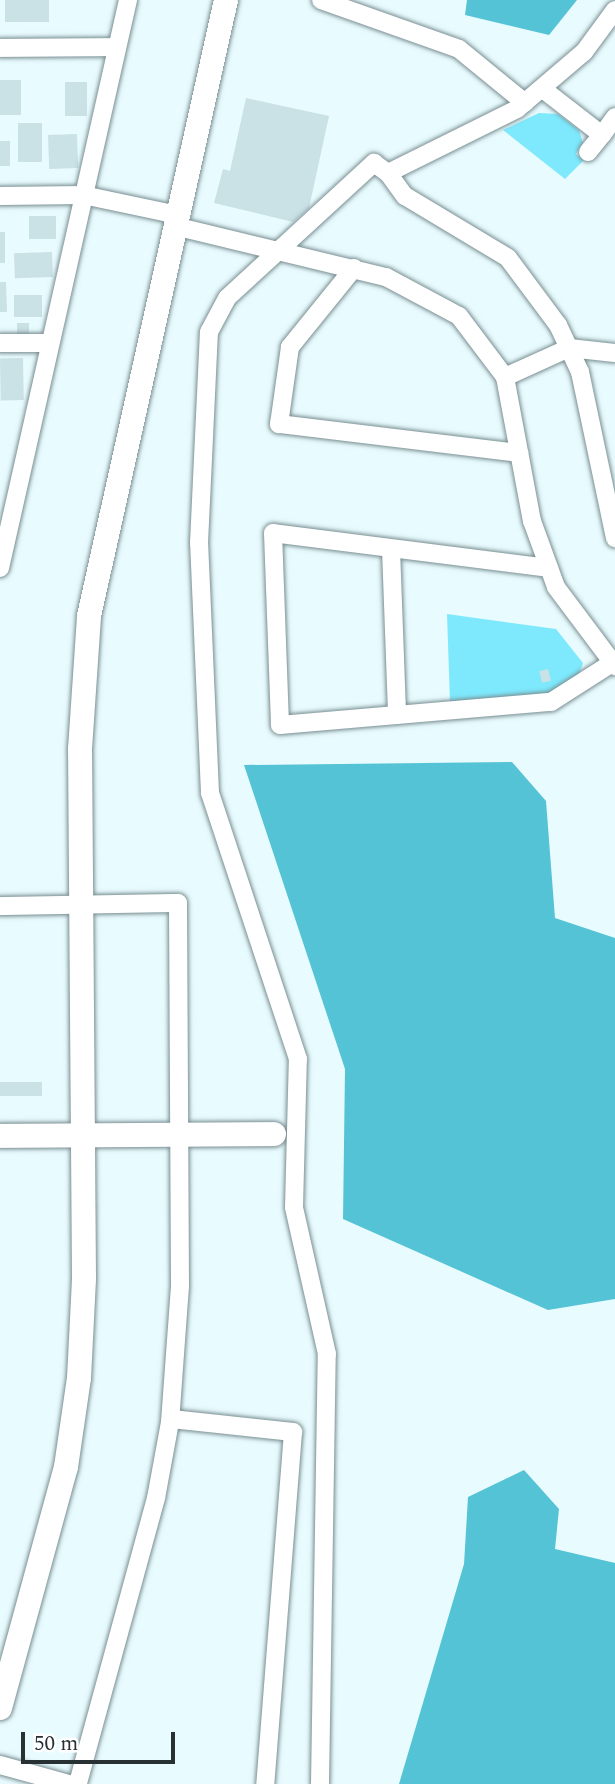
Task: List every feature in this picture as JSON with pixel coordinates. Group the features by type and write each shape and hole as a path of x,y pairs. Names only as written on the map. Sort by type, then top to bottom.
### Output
{"street":[{"path":"0,568 7,500 49,343 128,0"},
{"path":"0,1708 74,1428 84,1278 81,687 89,616 226,0"},
{"path":"321,0 459,49 525,103"},
{"path":"388,173 525,103 544,90 615,10"},
{"path":"0,48 117,47"},
{"path":"544,90 602,135"},
{"path":"588,152 615,117"},
{"path":"320,1784 327,1354 293,1207 298,1059 210,793 199,543 209,331 227,298 282,252 374,163 388,173 405,195 508,258 569,348 607,464 615,538"},
{"path":"0,196 83,195 282,252 354,268 413,287 459,316 505,377 519,453 549,568 567,610 614,664 551,702 280,725 273,533 549,568"},
{"path":"354,268 290,347 279,424 519,453"},
{"path":"0,343 49,343"},
{"path":"505,377 569,348 615,353"},
{"path":"391,549 397,715"},
{"path":"0,906 178,903 177,1136 180,1286 171,1419 156,1498 78,1784"},
{"path":"0,1136 274,1134"},
{"path":"171,1419 293,1432 265,1784"},
{"path":"0,1765 69,1784"}],"shaded area":[{"path":"467,0 577,0 549,35 465,15"},
{"path":"539,113 558,114 579,130 583,143 576,154 584,160 565,179 503,130"},
{"path":"447,614 556,629 583,663 577,680 549,696 450,702"},
{"path":"512,762 546,801 555,918 615,938 615,1299 548,1310 343,1219 345,1069 244,765"},
{"path":"524,1470 559,1509 555,1549 615,1563 615,1784 399,1784 464,1564 468,1497"}],"building":[{"path":"5,0 49,0 49,22 5,22"},
{"path":"0,80 21,80 21,115 0,115"},
{"path":"65,82 87,82 87,116 65,116"},
{"path":"246,98 329,116 309,208 293,222 214,203 223,169 230,171"},
{"path":"18,123 42,123 42,162 18,162"},
{"path":"77,134 78,168 49,169 48,135"},
{"path":"0,141 10,141 10,166 0,166"},
{"path":"29,216 56,216 56,239 29,239"},
{"path":"0,232 5,232 5,263 0,263"},
{"path":"52,252 53,277 15,278 14,253"},
{"path":"0,282 6,282 7,312 0,312"},
{"path":"14,295 42,295 42,317 14,317"},
{"path":"17,323 29,323 29,337 17,337"},
{"path":"0,358 23,358 24,400 1,400"},
{"path":"548,669 551,681 542,683 539,671"},
{"path":"0,1082 42,1082 42,1096 0,1096"}]}
